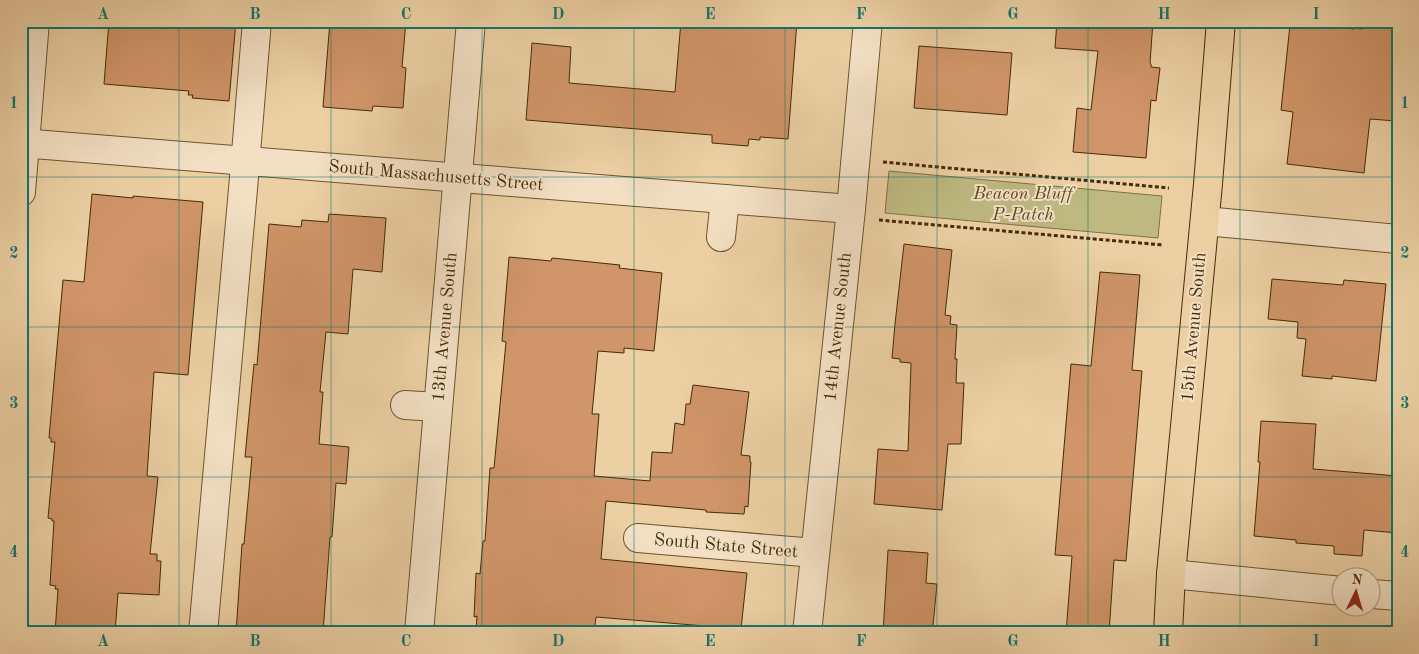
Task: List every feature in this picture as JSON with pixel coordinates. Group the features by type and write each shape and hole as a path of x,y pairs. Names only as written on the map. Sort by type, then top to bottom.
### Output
{"main road":[{"name":"15th Avenue South","path":"1168,633 1170,574 1221,21"}],"street":[{"path":"21,192 23,143 36,21"},
{"path":"202,633 256,21"},
{"name":"13th Avenue South","path":"419,633 471,21"},
{"name":"14th Avenue South","path":"808,633 868,21"},
{"name":"South Massachusetts Street","path":"23,143 851,209"},
{"path":"721,237 725,199"},
{"path":"1204,221 1398,239"},
{"path":"405,405 438,407"},
{"name":"South State Street","path":"638,538 815,553"},
{"path":"1170,574 1332,590"},
{"path":"1382,595 1398,596"}],"path":[{"path":"875,161 1169,188"},
{"path":"877,220 1163,245"}],"green space":[{"name":"Beacon Bluff P-Patch","path":"889,171 1162,196 1158,238 885,213"}],"building":[{"path":"109,21 236,21 229,101 192,98 193,95 188,95 189,91 104,84"},
{"path":"330,21 406,21 402,67 406,68 403,108 373,106 372,111 323,107"},
{"path":"681,21 797,21 788,139 760,137 760,140 749,139 748,146 712,143 712,135 526,120 532,43 571,47 569,83 675,92"},
{"path":"1057,21 1153,21 1150,63 1151,67 1160,68 1156,101 1151,100 1146,158 1073,152 1077,108 1091,110 1098,51 1055,48"},
{"path":"1362,22 1398,25 1398,98 1396,121 1370,119 1364,173 1287,164 1293,112 1281,110 1290,25 1299,26 1299,23 1362,29"},
{"path":"919,46 1012,53 1007,115 914,108"},
{"path":"92,194 203,202 188,375 154,372 147,476 158,477 150,554 157,554 157,561 161,561 159,595 118,593 115,633 55,633 58,589 55,589 56,586 50,585 54,521 48,518 55,442 51,442 51,438 49,438 63,280 84,282"},
{"path":"329,214 386,218 382,272 353,269 348,334 326,332 320,392 323,392 319,444 349,447 346,484 336,483 323,633 236,633 242,544 244,544 252,457 245,457 254,364 257,365 269,224 301,227 302,220 328,222"},
{"path":"904,244 952,250 945,315 951,316 950,324 957,325 956,383 964,383 961,444 948,444 942,510 874,504 878,449 908,451 911,363 900,362 900,359 892,358"},
{"path":"509,257 551,261 552,258 620,265 619,268 662,273 654,351 624,348 624,353 598,351 592,414 599,414 594,476 650,481 652,452 672,453 675,423 684,425 686,404 690,404 693,385 749,392 741,455 750,456 751,462 748,507 745,506 744,514 706,512 706,510 606,501 601,559 747,573 741,629 596,617 594,633 497,633 476,631 477,616 474,617 476,573 480,574 483,541 485,541 490,468 494,468 506,342 502,341"},
{"path":"1100,272 1140,275 1132,370 1142,371 1126,561 1114,560 1109,633 1066,633 1072,556 1055,555 1071,364 1091,366"},
{"path":"1272,279 1343,285 1344,280 1386,284 1376,381 1332,376 1332,379 1302,376 1306,339 1297,338 1298,322 1268,319"},
{"path":"1261,421 1316,424 1313,469 1398,476 1398,533 1364,530 1362,556 1334,554 1334,546 1296,543 1296,540 1254,536"},
{"path":"888,550 928,553 926,583 937,584 933,626 931,625 930,633 883,633"}]}
